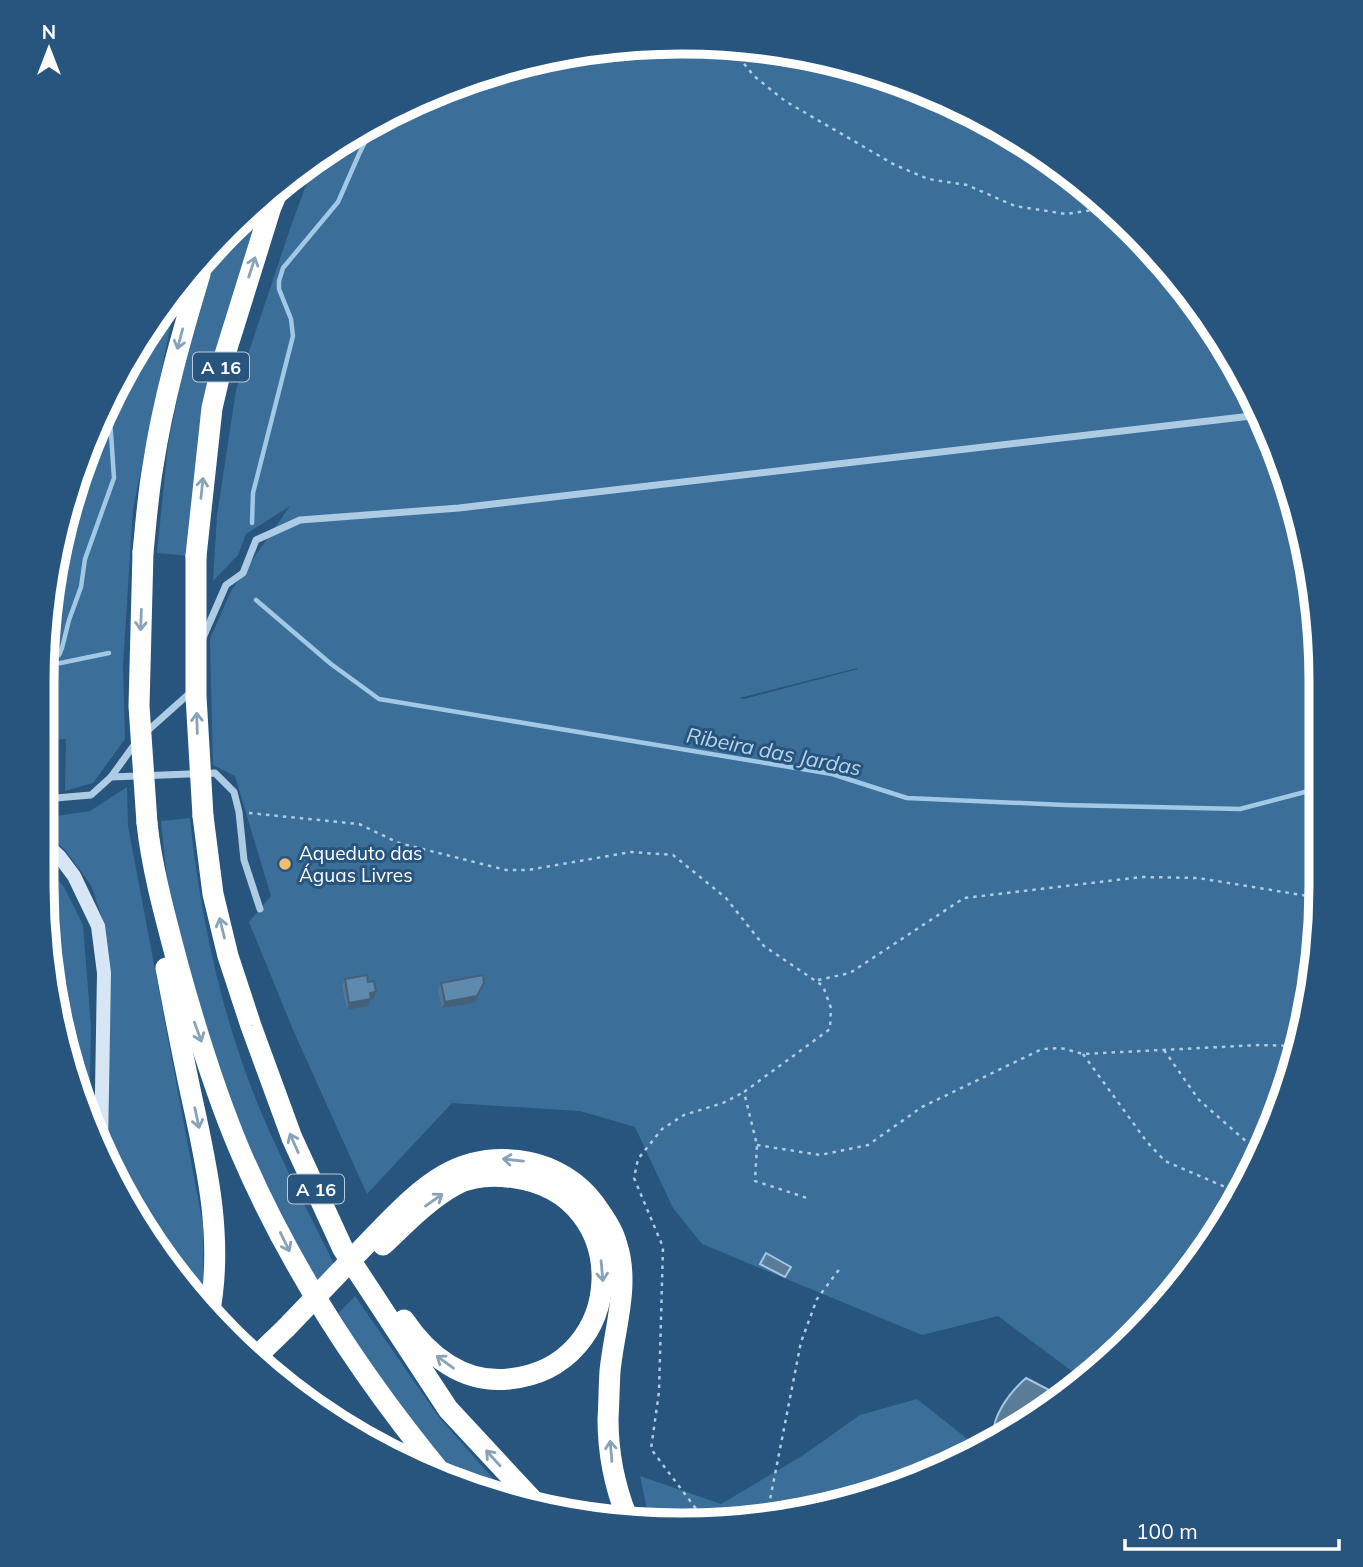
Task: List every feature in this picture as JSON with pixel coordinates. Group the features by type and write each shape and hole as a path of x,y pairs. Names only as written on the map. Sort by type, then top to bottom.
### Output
{"highway":[{"name":"A 16","path":"271,208 223,361 205,457 196,556 197,734 203,816 213,894 228,956 270,1081 292,1138 350,1260 449,1409 526,1493"},
{"name":"A 16","path":"197,284 181,335 152,468 143,552 139,706 148,829 147,865 208,1172 215,1236 211,1300"},
{"name":"A 16","path":"148,829 171,939 193,1019 240,1150 290,1254 341,1338 399,1423 430,1460"},
{"name":"A 16","path":"263,1352 289,1333 379,1240 416,1193 446,1173 479,1161 510,1159 538,1164 565,1176 588,1196 606,1221 618,1245 622,1275 619,1322 610,1371 608,1422 612,1468 625,1509"},
{"name":"A 16","path":"325,1208 413,1334 444,1364 466,1375 493,1381 520,1378 548,1369 570,1354 588,1332 599,1305 603,1280 600,1254 593,1230 576,1206 555,1190 532,1180 481,1176 459,1184 379,1240"},
{"name":"A 16","path":"271,1359 289,1333"}],"main road":[{"path":"54,851 74,876 98,926 104,973 101,1124"}],"street":[{"path":"54,798 91,795 111,777 140,737 194,690 201,642 226,585 243,573 256,540 300,520 459,508 1250,416"},
{"path":"111,777 215,773 234,792 244,860 260,909"}],"path":[{"path":"739,58 754,76 785,101 895,165 928,179 967,185 1015,206 1066,214 1095,210"},
{"path":"239,812 359,824 399,843 506,870 528,870 631,852 673,855 726,898 764,946 823,986 831,1008 830,1029 744,1092 723,1103 684,1115 662,1129 638,1159 634,1178 663,1247 659,1392 651,1450 699,1512"},
{"path":"816,981 849,974 964,898 1142,877 1198,878 1309,896"},
{"path":"757,1145 820,1155 868,1146 922,1107 1042,1049 1061,1048 1083,1054 1288,1046"},
{"path":"1164,1050 1199,1100 1251,1147"},
{"path":"1083,1054 1147,1142 1166,1161 1230,1189"},
{"path":"744,1092 757,1145 755,1181 807,1198"},
{"path":"769,1506 801,1342 817,1300 841,1267"}],"shaded area":[{"path":"682,54 763,60 804,66 883,88 922,102 995,138 1063,184 1125,238 1153,268 1203,333 1225,368 1261,441 1287,519 1297,559 1309,682 1309,886 1303,967 1297,1008 1275,1087 1261,1126 1225,1199 1203,1234 1153,1299 1125,1329 1075,1373 998,1316 922,1335 702,1244 673,1208 635,1127 580,1111 452,1103 367,1194 294,1032 249,922 271,896 235,776 213,765 210,639 231,591 290,506 246,534 238,555 213,581 217,516 236,390 309,178 368,138 404,119 480,88 559,66 640,56","holes":["857,668 858,669 744,699 739,698"]},
{"path":"265,213 190,556 157,553 168,445 184,365 210,268"},
{"path":"173,316 133,509 123,665 125,739 93,783 65,791 66,739 54,740 54,682 60,600 76,519 102,441 119,404 138,368"},
{"path":"127,787 128,826 203,1225 203,1290 160,1234 138,1199 108,1139 109,982 105,926 91,885 54,840 54,816 90,811"},
{"path":"190,818 201,899 228,1020 271,1135 334,1264 315,1283 255,1167 191,994 167,880 161,821"},
{"path":"54,876 64,887 83,925 91,1027 90,1091 66,1008 56,927"},
{"path":"766,1253 791,1267 785,1277 760,1264"},
{"path":"355,1296 438,1416 498,1485 443,1466 399,1411 334,1318"},
{"path":"1026,1378 1052,1391 994,1430 997,1416 1013,1391"},
{"path":"917,1399 971,1442 922,1465 883,1479 804,1501 723,1511 647,1511 640,1476 721,1504 802,1456 860,1415"}],"building":[{"path":"367,975 368,982 374,981 376,992 370,993 371,999 349,1003 345,979"},
{"path":"483,975 484,983 477,996 445,1002 441,983"}],"waterway":[{"path":"252,523 253,493 293,336 291,319 279,289 279,281 283,268 338,202 367,139"},
{"path":"55,658 62,648 81,587 85,559 114,478 110,423"},
{"name":"Ribeira das Jardas","path":"256,600 331,664 379,699 832,774 907,798 1240,809 1309,791"},
{"name":"Ribeira das Jardas","path":"55,664 109,653"}],"place":[{"name":"Aqueduto das Águas Livres","path":"285,864"}]}
